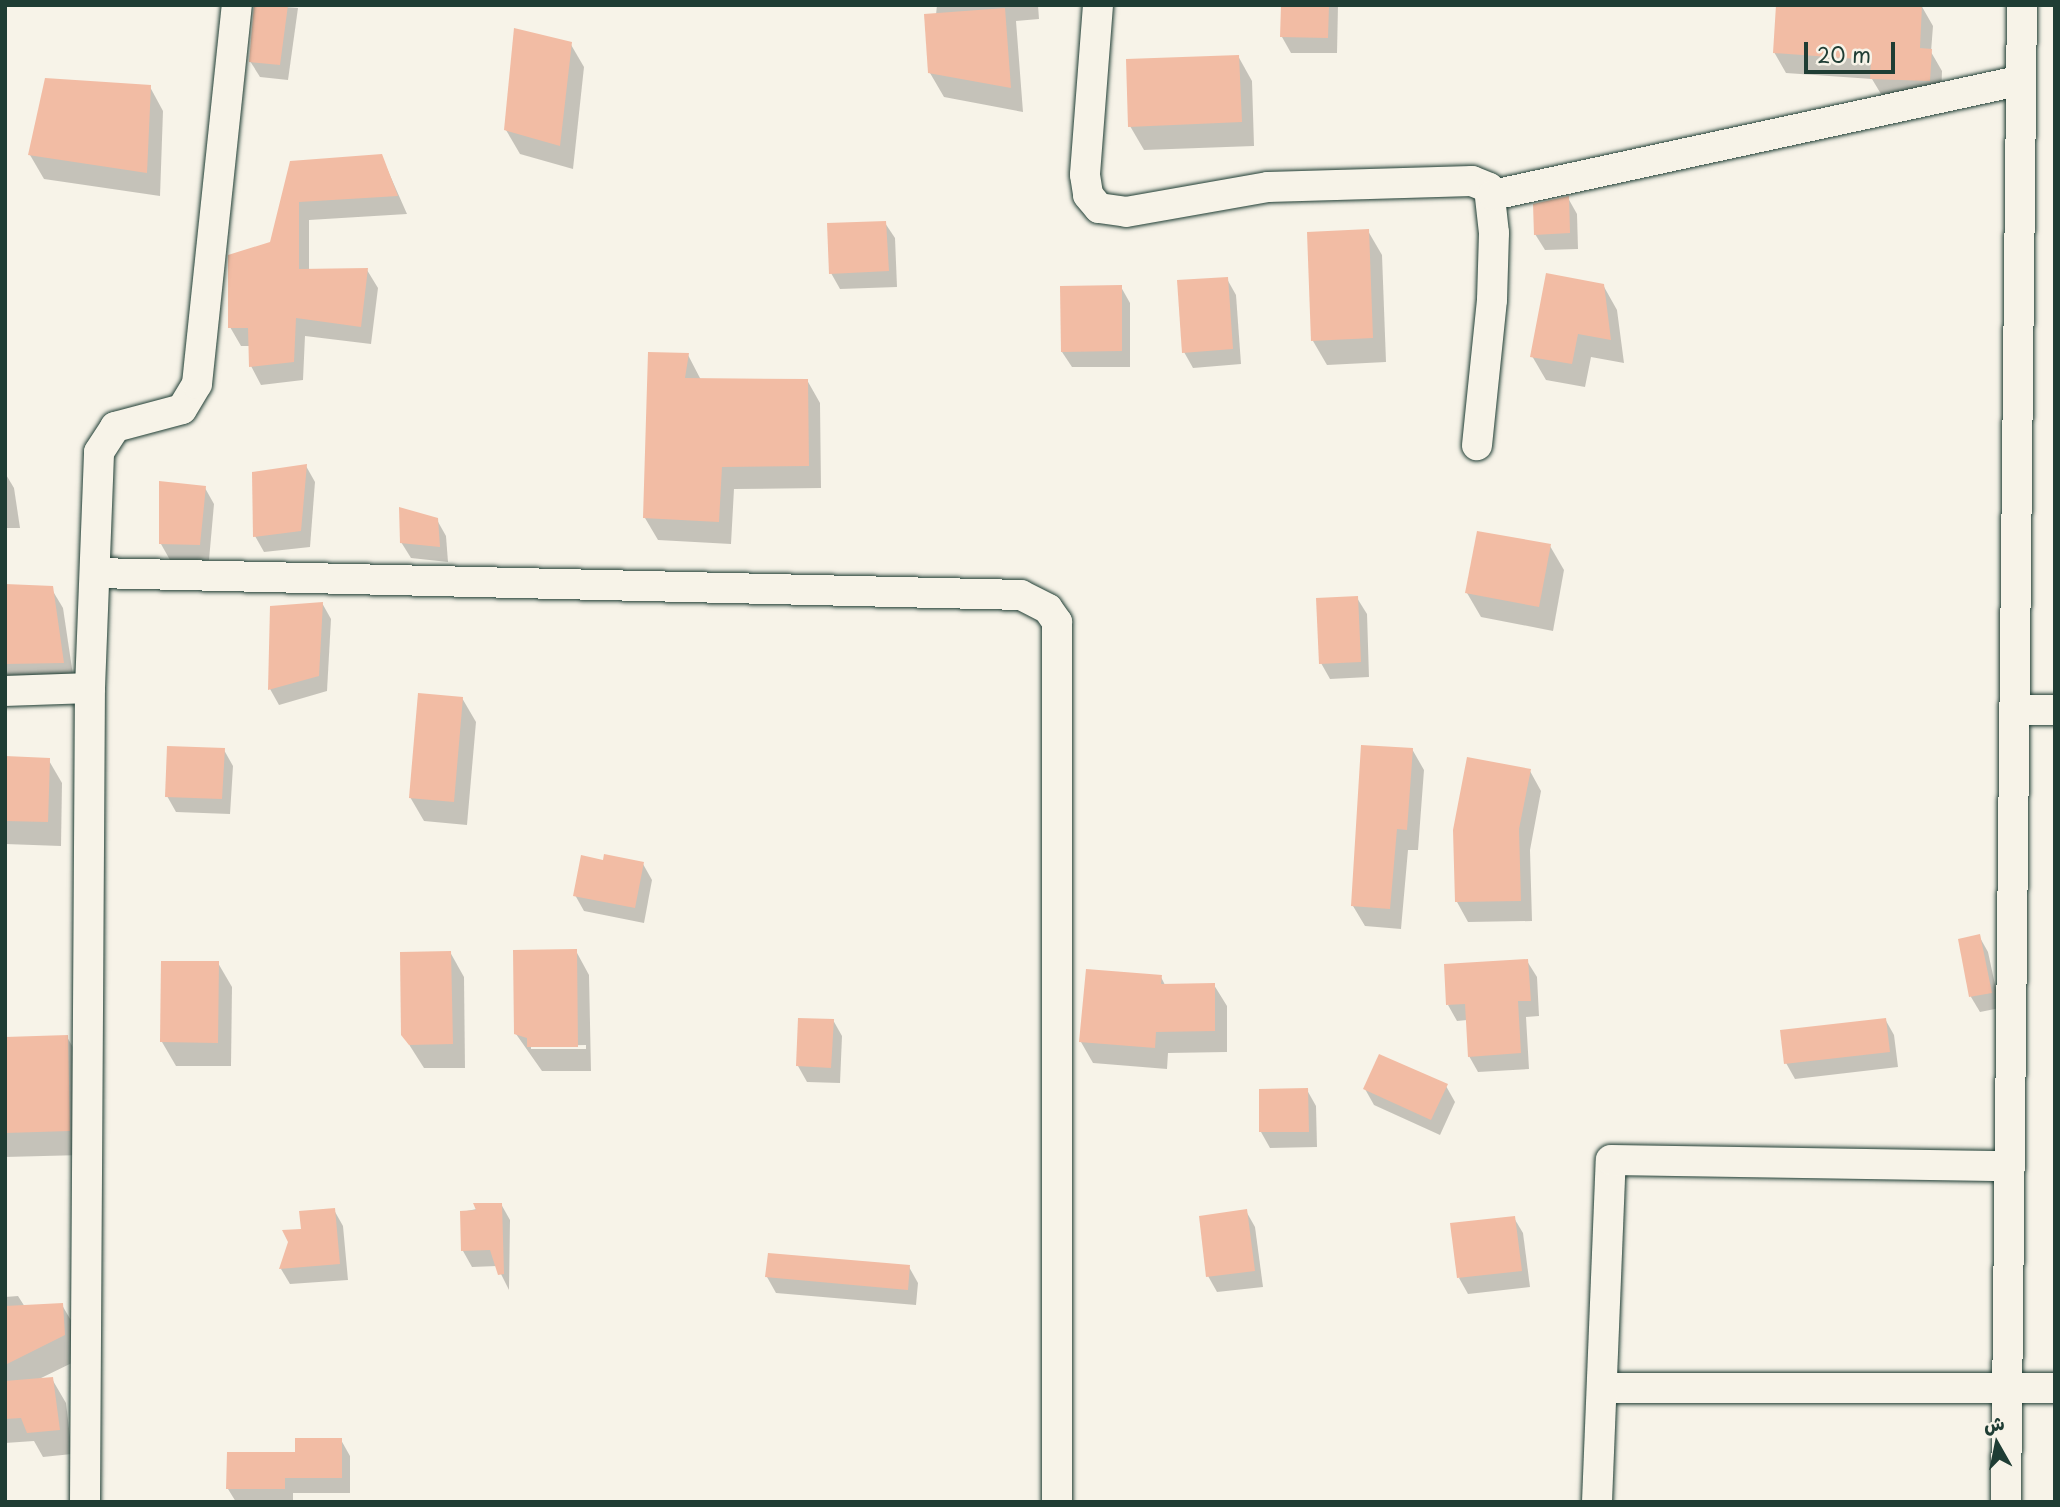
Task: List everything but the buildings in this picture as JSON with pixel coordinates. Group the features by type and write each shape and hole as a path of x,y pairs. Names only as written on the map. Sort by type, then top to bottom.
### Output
{"street":[{"path":"85,1502 90,688 99,453 104,438 115,428 182,409 197,384 237,5"},
{"path":"1098,5 1086,175 1091,202 1105,211 1126,212 1268,187 1472,181 1483,183 1493,195 1492,300 1477,445"},
{"path":"2006,1502 2015,710 2018,81 2022,5"},
{"path":"1493,195 2018,81"},
{"path":"96,573 1021,595 1048,609 1057,622 1056,1502"},
{"path":"5,691 90,688"},
{"path":"2015,710 2055,710"},
{"path":"1597,1502 1611,1160 2010,1166"},
{"path":"1602,1388 2055,1388"}]}
